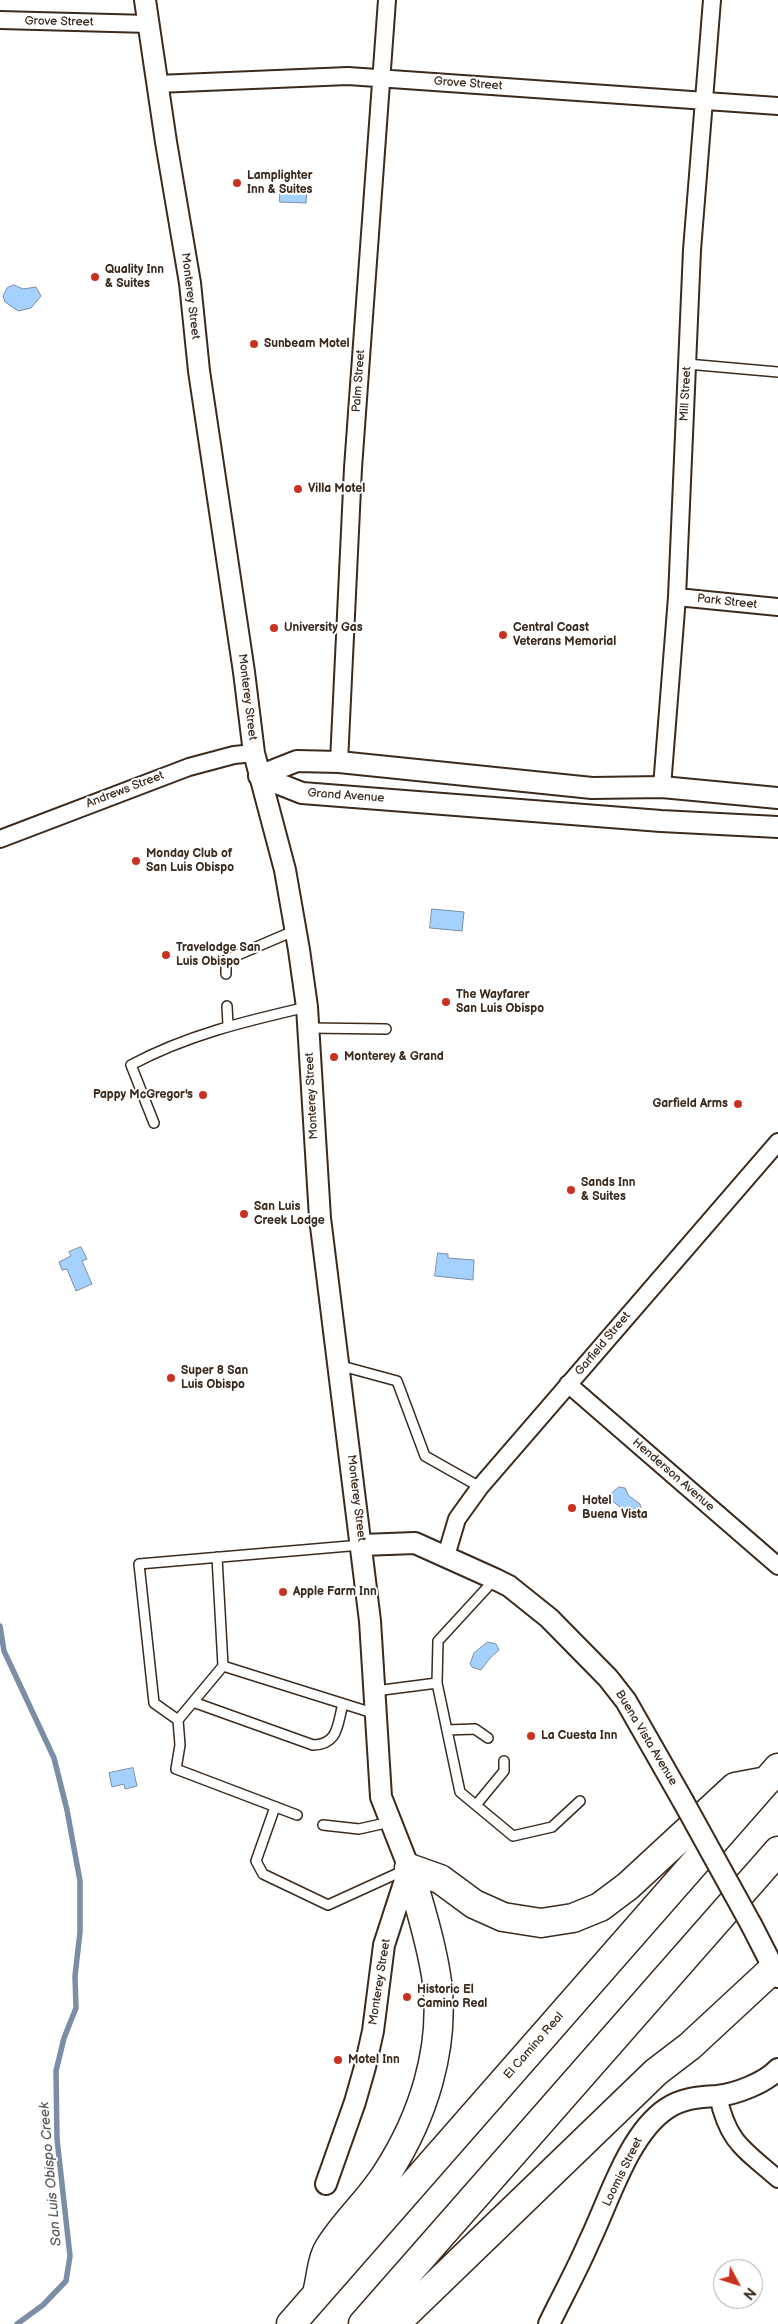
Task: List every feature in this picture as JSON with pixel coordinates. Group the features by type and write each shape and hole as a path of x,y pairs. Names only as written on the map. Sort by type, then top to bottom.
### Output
{"highway":[{"path":"409,1868 440,1879 474,1904 503,1917 541,1923 573,1918 600,1907 628,1886 736,1788 772,1775"},
{"name":"El Camino Real","path":"291,2324 772,1775"},
{"path":"363,2324 778,1850"},
{"path":"318,2292 328,2250 372,2194 396,2158 416,2118 431,2070 439,2016 437,1983 433,1960 409,1868"},
{"path":"395,2324 656,2072 690,2046 775,1973"}],"street":[{"name":"Monterey Street","path":"145,0 190,284 199,371 244,672 254,753 285,870 307,1007 320,1218 362,1545 370,1621 381,1797 409,1868 384,1945 373,2032 356,2102 326,2184"},
{"name":"Palm Street","path":"339,762 353,468 387,0"},
{"name":"Mill Street","path":"662,787 677,597 692,250 712,0"},
{"name":"Grove Street","path":"0,20 149,24"},
{"name":"Grove Street","path":"157,84 348,76 778,106"},
{"name":"Park Street","path":"677,597 778,607"},
{"name":"Andrews Street","path":"0,839 189,767 234,755 254,753"},
{"path":"259,776 297,761 339,762 592,788 662,787 778,798"},
{"name":"Grand Avenue","path":"259,776 302,793 661,821 778,827"},
{"path":"661,821 662,787"},
{"name":"Garfield Street","path":"446,1556 457,1519 480,1487 778,1142"},
{"name":"Henderson Avenue","path":"568,1384 778,1566"},
{"name":"Buena Vista Avenue","path":"362,1545 415,1543 509,1586 549,1618 608,1678 637,1718 752,1926 775,1973"},
{"name":"Loomis Street","path":"549,2324 635,2141 652,2121 667,2108 684,2100 718,2096 758,2084 778,2069"},
{"path":"718,2096 723,2118 736,2142 778,2179"}],"lane":[{"path":"687,364 778,372"},
{"path":"226,974 226,960 296,930"},
{"path":"227,1006 228,1025"},
{"path":"154,1123 131,1065 161,1049 228,1025 307,1007"},
{"path":"309,1028 386,1029"},
{"path":"338,1364 397,1381 425,1456 480,1487"},
{"path":"178,1720 154,1703 139,1564 362,1545"},
{"path":"217,1557 224,1666 178,1720 180,1745 176,1769 297,1815"},
{"path":"495,1579 438,1641 437,1683 460,1792 512,1836 552,1827 580,1801"},
{"path":"224,1666 376,1714"},
{"path":"374,1691 437,1683"},
{"path":"193,1702 313,1745 325,1744 333,1738 343,1704"},
{"path":"447,1730 475,1729 488,1738"},
{"path":"476,1805 504,1771 504,1761"},
{"path":"275,1807 256,1861 263,1874 328,1905 409,1868"},
{"path":"323,1825 359,1829 390,1822"}],"water":[{"path":"280,186 307,188 306,203 280,202"},
{"path":"14,285 23,289 36,287 41,296 31,308 18,311 5,302 3,296 7,288"},
{"path":"432,909 464,912 462,931 430,928"},
{"path":"81,1247 87,1259 82,1261 92,1284 76,1291 67,1269 62,1270 59,1262 71,1256 69,1252"},
{"path":"438,1253 448,1254 448,1258 474,1260 473,1280 435,1276"},
{"path":"619,1487 625,1488 628,1495 640,1504 641,1508 635,1515 628,1517 611,1500 610,1495"},
{"path":"488,1642 496,1644 499,1650 481,1670 472,1667 470,1664 474,1653"},
{"path":"133,1768 137,1786 125,1789 124,1784 112,1787 109,1773"}],"waterway":[{"name":"San Luis Obispo Creek","path":"0,1626 4,1651 54,1758 67,1810 80,1881 80,1932 75,1976 76,2008 64,2038 56,2071 57,2139 70,2256 66,2281 43,2305 17,2324"}],"place":[{"name":"Lamplighter Inn & Suites","path":"237,183"},
{"name":"Quality Inn & Suites","path":"95,277"},
{"name":"Sunbeam Motel","path":"254,344"},
{"name":"Villa Motel","path":"298,489"},
{"name":"University Gas","path":"274,628"},
{"name":"Central Coast Veterans Memorial","path":"503,635"},
{"name":"Monday Club of San Luis Obispo","path":"136,861"},
{"name":"Travelodge San Luis Obispo","path":"166,955"},
{"name":"The Wayfarer San Luis Obispo","path":"446,1002"},
{"name":"Monterey & Grand","path":"334,1057"},
{"name":"Pappy McGregor's","path":"203,1095"},
{"name":"Garfield Arms","path":"738,1104"},
{"name":"Sands Inn & Suites","path":"571,1190"},
{"name":"San Luis Creek Lodge","path":"244,1214"},
{"name":"Super 8 San Luis Obispo","path":"171,1378"},
{"name":"Hotel Buena Vista","path":"572,1508"},
{"name":"Apple Farm Inn","path":"283,1592"},
{"name":"La Cuesta Inn","path":"531,1736"},
{"name":"Historic El Camino Real","path":"407,1997"},
{"name":"Motel Inn","path":"338,2060"}]}
